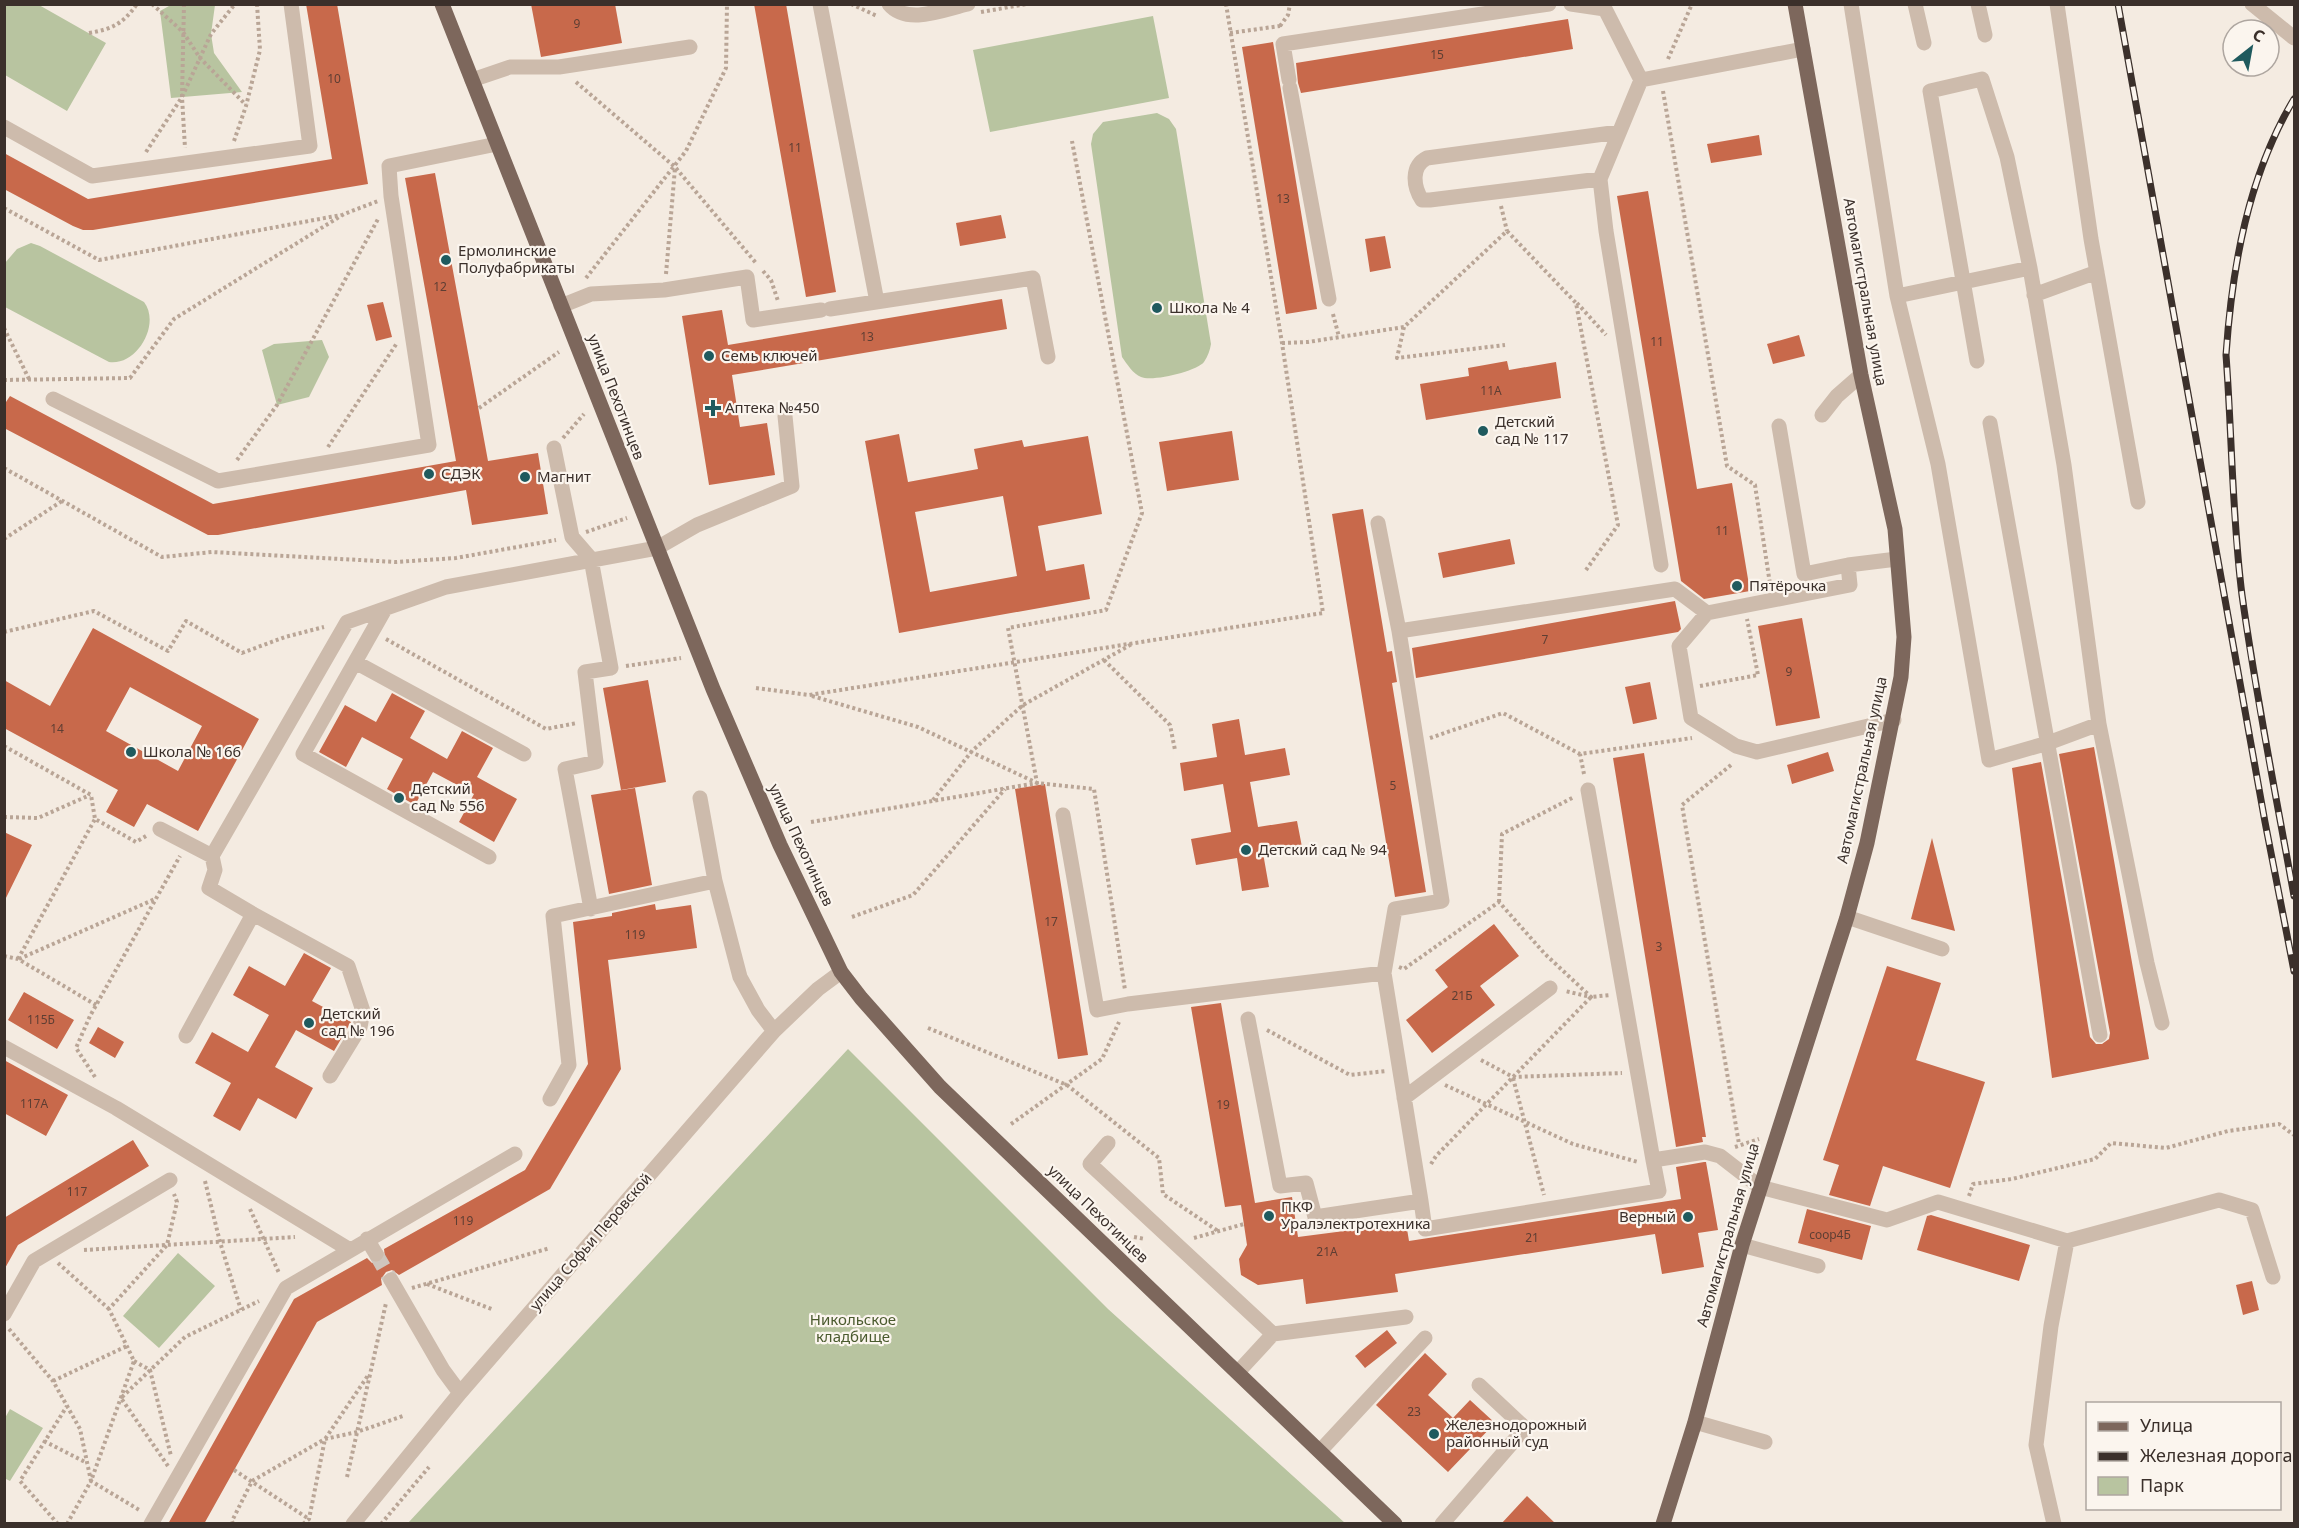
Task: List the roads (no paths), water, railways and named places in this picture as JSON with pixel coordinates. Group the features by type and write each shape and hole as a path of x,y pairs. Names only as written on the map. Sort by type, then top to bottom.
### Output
{"main road":[{"name":"улица Пехотинцев","path":"442,4 713,689 780,845 841,972 861,998 940,1087 1395,1524"},
{"name":"Автомагистральная улица","path":"1663,1524 1695,1422 1742,1245 1847,916 1867,843 1901,677 1904,637 1895,529 1862,375 1795,4"}],"street":[{"path":"4,127 92,176 310,146 291,4"},
{"path":"820,4 878,302"},
{"path":"890,4 895,11 911,16 968,4"},
{"path":"1329,299 1283,44 1549,4"},
{"path":"1571,4 1604,7 1641,80 1600,179 1661,565"},
{"path":"1851,4 1897,296 1938,464 1989,760 2048,743 2099,724"},
{"path":"1915,4 1924,44"},
{"path":"1978,4 1985,35"},
{"path":"2057,4 2097,272 2138,502"},
{"path":"2252,4 2295,38"},
{"path":"472,80 510,67 560,67 690,47"},
{"path":"1641,80 1803,50"},
{"path":"1977,361 1930,91 1982,79 2007,157 2030,268 2064,465 2099,724 2147,963 2162,1023"},
{"path":"1600,179 1422,200 1416,190 1415,172 1420,162 1427,158 1619,132"},
{"path":"52,399 218,481 429,445 391,196 389,166 497,144"},
{"path":"1897,296 2030,268"},
{"path":"2034,295 2097,272"},
{"path":"561,306 591,294 664,290 747,277 753,320 1033,278 1048,357"},
{"path":"1822,415 1837,396 1862,375"},
{"path":"330,1076 360,1027 363,1011 348,966 209,888 215,870 212,856 346,622 446,587 657,548 697,525 792,486 785,416"},
{"path":"1990,423 2100,1035"},
{"path":"1779,426 1804,574 1848,565 1897,559"},
{"path":"554,448 572,537 591,559 610,668 585,672 596,762 566,769 591,909"},
{"path":"1378,523 1399,631 1442,901 1395,909 1384,973 1425,1229 1659,1191 1588,790"},
{"path":"1848,565 1850,585 1707,613 1679,646 1691,718 1736,747 1757,752 1894,720"},
{"path":"1399,631 1676,589 1707,613"},
{"path":"385,609 303,754 489,857"},
{"path":"355,662 524,754"},
{"path":"700,798 715,881 740,977 758,1010 774,1031"},
{"path":"1063,815 1097,1010 1128,1004 1384,973"},
{"path":"160,829 212,856"},
{"path":"550,1099 569,1065 553,916 715,881"},
{"path":"186,1036 253,914"},
{"path":"1847,916 1942,949"},
{"name":"улица Софьи Перовской","path":"353,1524 460,1393 774,1031 818,989 841,972"},
{"path":"1404,1098 1550,988"},
{"path":"1248,1019 1280,1186 1306,1183 1315,1217 1421,1201"},
{"path":"4,1047 116,1108 350,1250"},
{"path":"1108,1143 1090,1164 1273,1334"},
{"path":"1654,1163 1705,1152 1720,1156 1760,1187 1887,1220 1938,1202 2067,1241 2219,1200 2252,1210 2273,1276"},
{"path":"153,1521 286,1288 515,1154"},
{"path":"4,1314 34,1261 170,1180"},
{"path":"367,1239 376,1254"},
{"path":"2054,1524 2036,1445 2051,1326 2067,1241"},
{"path":"1742,1245 1818,1266"},
{"path":"391,1280 442,1370 460,1393"},
{"path":"1238,1372 1273,1334 1406,1317"},
{"path":"1320,1451 1425,1338"},
{"path":"1442,1524 1525,1428 1479,1385"},
{"path":"1695,1422 1765,1442"}],"tunnel":[{"path":"376,1254 391,1280"}],"railway":[{"path":"2118,4 2265,822 2294,971"},
{"path":"2294,99 2265,159 2245,223 2233,289 2226,355 2234,505 2242,595 2294,896"}],"place":[{"name":"Ермолинские Полуфабрикаты","path":"446,260"},
{"name":"Школа № 4","path":"1157,308"},
{"name":"Семь ключей","path":"709,356"},
{"name":"Аптека №450","path":"713,408"},
{"name":"Детский сад № 117","path":"1483,431"},
{"name":"СДЭК","path":"429,474"},
{"name":"Магнит","path":"525,477"},
{"name":"Пятёрочка","path":"1737,586"},
{"name":"Школа № 166","path":"131,752"},
{"name":"Детский сад № 556","path":"399,798"},
{"name":"Детский сад № 94","path":"1246,850"},
{"name":"Детский сад № 196","path":"309,1023"},
{"name":"ПКФ Уралэлектротехника","path":"1269,1216"},
{"name":"Верный","path":"1688,1217"},
{"name":"Железнодорожный районный суд","path":"1434,1434"}],"park label":[{"name":"Никольское кладбище","path":"853,1328"}]}
